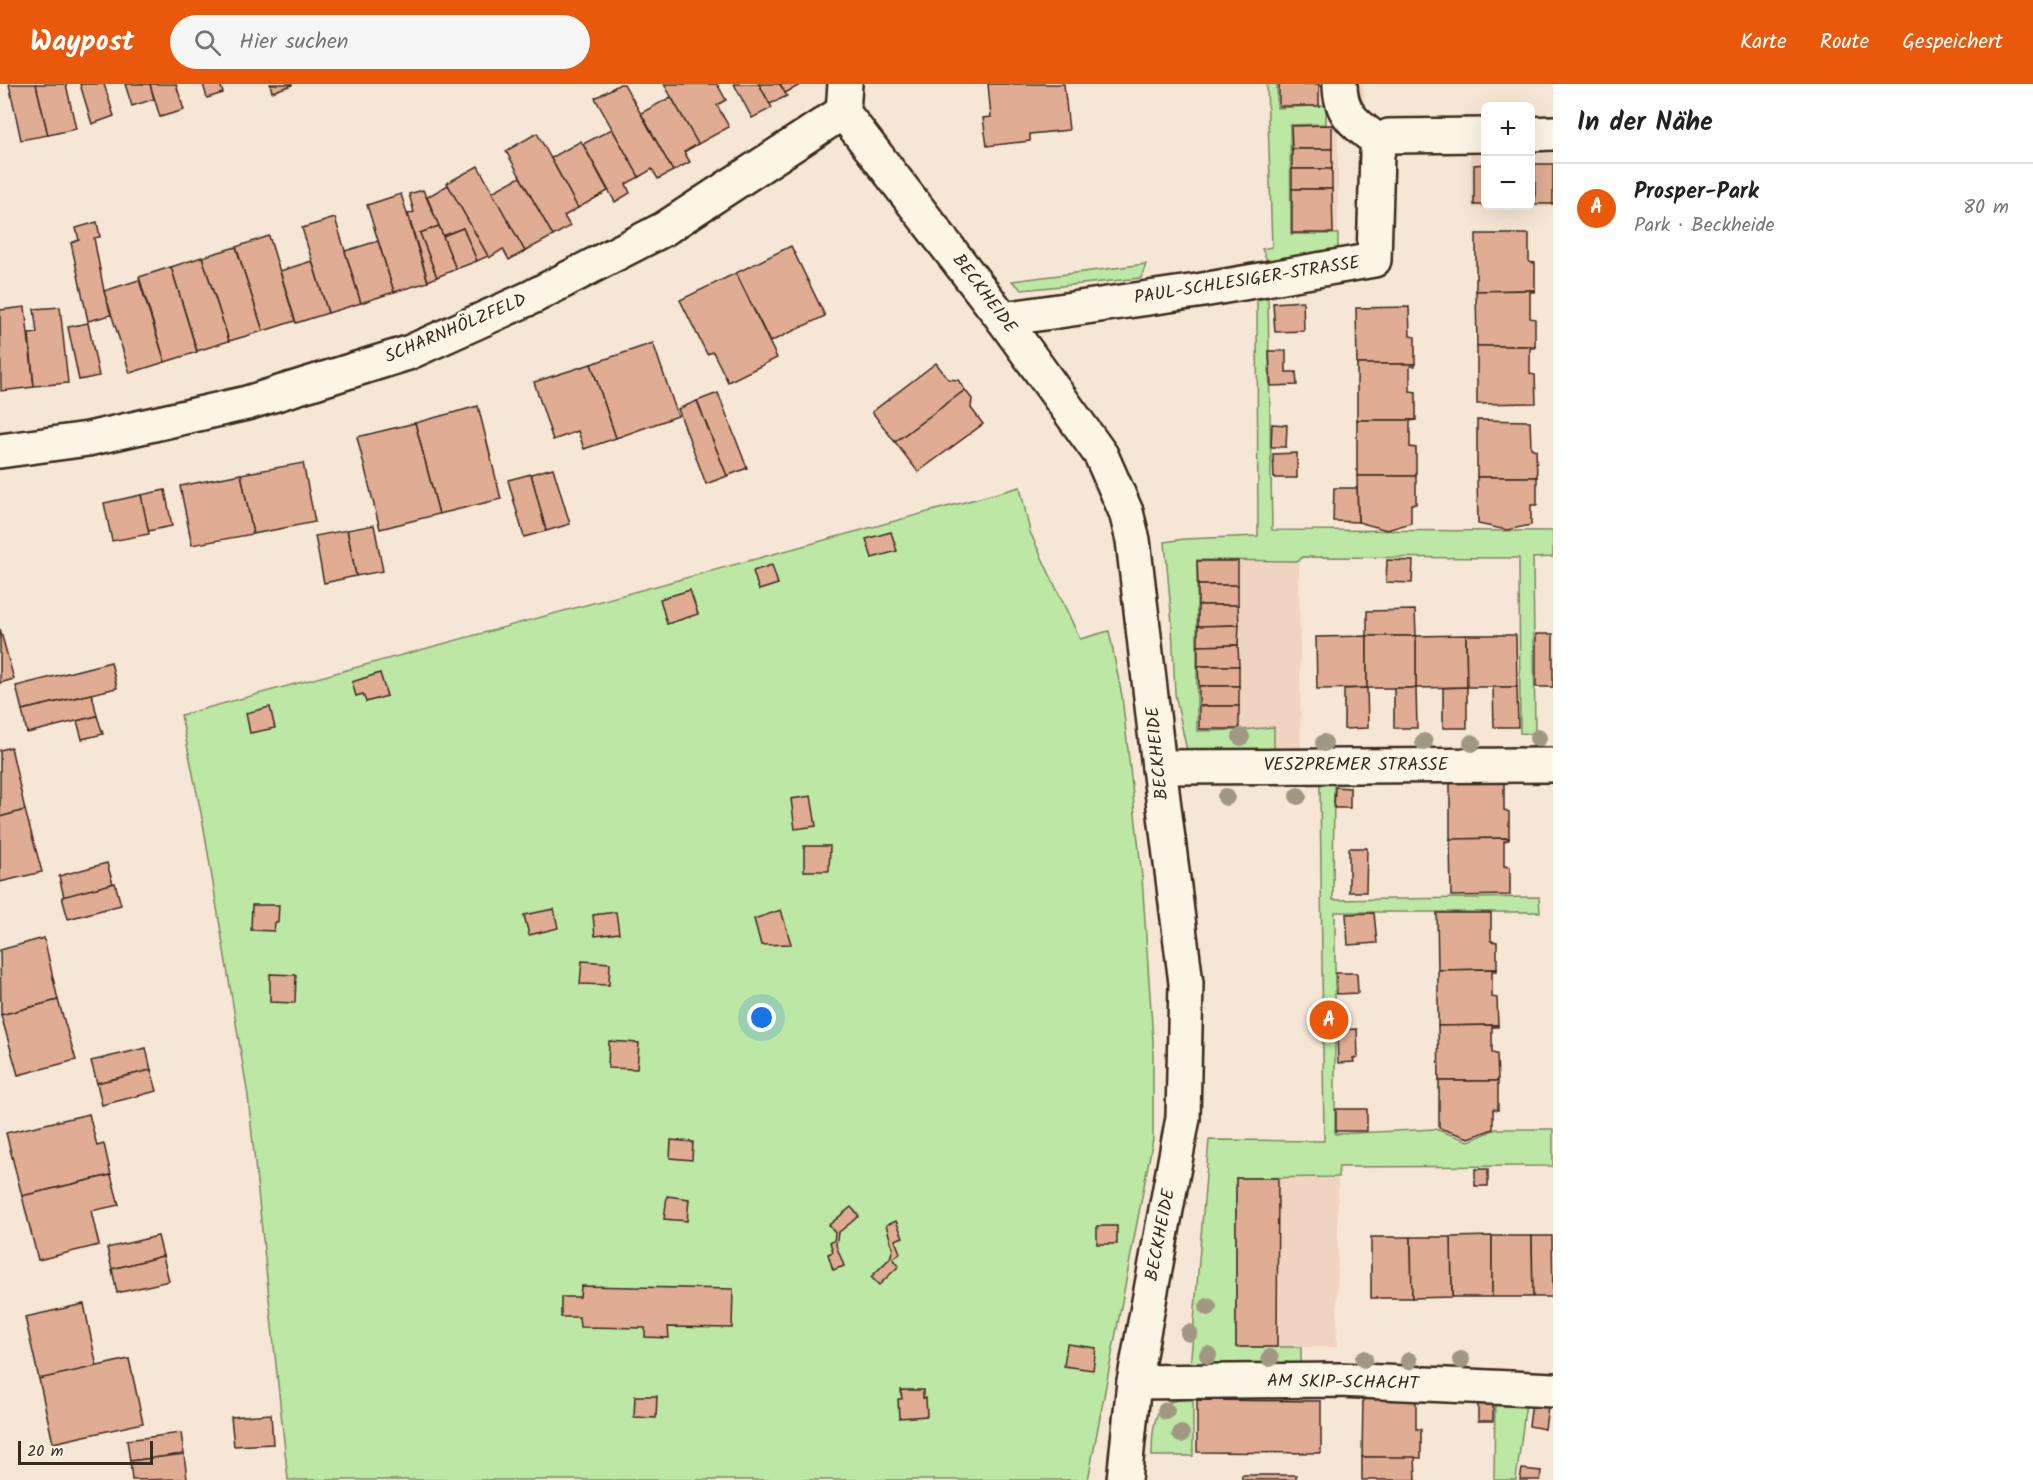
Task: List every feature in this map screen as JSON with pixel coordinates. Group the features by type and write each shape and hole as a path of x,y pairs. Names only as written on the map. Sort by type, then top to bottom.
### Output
{"street":[{"path":"1340,84 1340,91 1350,120 1381,143 1389,136 1481,135"},
{"name":"BECKHEIDE","path":"844,98 1101,455 1126,512 1133,540 1186,983 1183,1118 1134,1382 1124,1480"},
{"name":"SCHARNHÖLZFELD","path":"0,451 88,439 236,405 408,353 532,297 664,229 844,98"},
{"path":"1535,134 1553,134"},
{"name":"PAUL-SCHLESIGER-STRASSE","path":"1003,318 1197,291 1374,260 1377,153 1381,143"},
{"name":"VESZPREMER STRASSE","path":"1159,767 1553,765"},
{"name":"AM SKIP-SCHACHT","path":"1134,1382 1339,1380 1553,1390"}],"shaded area":[{"path":"1277,84 1363,84 1364,101 1320,107 1277,108"},
{"path":"1338,123 1338,234 1291,234 1290,124"},
{"path":"1553,153 1553,207 1535,207 1535,154"},
{"path":"1481,154 1481,208 1472,208 1470,155"},
{"path":"1197,560 1299,561 1301,753 1274,754 1273,727 1197,731"},
{"path":"1338,1177 1337,1347 1236,1347 1236,1178"}],"green space":[{"path":"1267,84 1277,84 1277,108 1326,105 1326,124 1290,125 1291,234 1338,234 1338,251 1269,265 1262,249 1272,247"},
{"path":"1146,264 1141,278 1022,290 1012,281"},
{"path":"1268,298 1272,530 1553,531 1553,557 1533,558 1535,734 1520,733 1519,558 1302,557 1299,561 1197,560 1197,731 1274,727 1274,754 1188,756 1175,694 1165,542 1258,536 1257,300"},
{"path":"1020,487 1030,532 1080,639 1109,631 1122,696 1142,877 1153,1040 1153,1139 1088,1480 288,1480 248,1096 203,823 181,715"},
{"path":"1320,783 1334,783 1333,900 1539,897 1540,912 1335,912 1335,1134 1435,1129 1469,1141 1496,1129 1553,1129 1553,1166 1339,1167 1338,1177 1236,1178 1236,1347 1301,1347 1301,1366 1190,1369 1209,1140 1324,1141"},
{"path":"1495,1397 1526,1402 1516,1480 1494,1480"},
{"path":"1193,1399 1193,1456 1152,1456 1154,1429 1160,1409 1170,1402"}],"building":[{"path":"9,84 36,84 48,135 21,140"},
{"path":"36,84 66,84 76,129 48,135"},
{"path":"80,84 104,84 114,116 92,124"},
{"path":"125,84 150,84 154,99 132,106"},
{"path":"150,84 176,84 184,110 160,117"},
{"path":"203,84 220,84 223,93 207,98"},
{"path":"270,84 292,84 292,85 272,92"},
{"path":"624,84 673,171 658,179 652,169 639,177 595,98"},
{"path":"664,84 717,84 726,100 717,105 729,127 698,144"},
{"path":"734,84 759,84 772,108 752,118"},
{"path":"759,84 780,84 787,96 770,104"},
{"path":"780,84 802,84 785,93"},
{"path":"988,84 1064,84 1069,130 1030,134 1030,141 987,146 983,118 991,117"},
{"path":"1279,84 1319,84 1319,106 1279,106"},
{"path":"671,97 698,144 684,152 690,162 673,171 641,113"},
{"path":"1332,125 1332,149 1292,149 1291,126"},
{"path":"612,129 639,177 626,184 630,193 615,202 583,144"},
{"path":"537,133 578,208 564,216 570,226 553,236 506,151"},
{"path":"581,141 608,191 578,208 551,158"},
{"path":"1292,149 1332,149 1332,169 1292,169"},
{"path":"1481,164 1481,205 1474,205 1474,165"},
{"path":"1535,164 1553,164 1553,204 1535,204"},
{"path":"478,166 525,251 509,260 503,249 489,258 447,183"},
{"path":"1292,169 1332,169 1332,189 1292,189"},
{"path":"520,177 553,236 525,251 492,192"},
{"path":"448,185 488,256 477,261 463,228 443,236 427,197"},
{"path":"1292,189 1332,189 1333,233 1292,233"},
{"path":"423,190 439,226 420,233 437,277 428,281 408,214 414,212 409,194"},
{"path":"401,194 428,282 394,292 367,205"},
{"path":"335,218 361,303 328,313 302,228"},
{"path":"97,222 100,237 94,238 111,315 88,321 71,243 79,240 76,228"},
{"path":"439,226 456,269 437,277 420,233"},
{"path":"463,228 477,261 456,269 443,236"},
{"path":"1476,234 1529,234 1529,262 1535,263 1535,290 1476,291"},
{"path":"269,236 295,321 263,331 236,247"},
{"path":"378,241 394,292 361,303 345,251"},
{"path":"791,246 825,316 770,342 736,273"},
{"path":"236,247 263,331 229,341 202,257"},
{"path":"202,257 229,341 197,351 171,267"},
{"path":"312,261 328,313 296,323 280,271"},
{"path":"171,267 197,352 165,362 139,277"},
{"path":"736,273 777,358 728,382 713,352 707,354 680,300"},
{"path":"139,280 165,362 130,373 104,291"},
{"path":"1535,290 1535,292 1530,292 1530,318 1535,319 1535,346 1477,346 1476,291"},
{"path":"1303,301 1304,331 1275,332 1273,303"},
{"path":"25,307 34,387 1,391 0,310"},
{"path":"60,307 68,383 34,386 29,334 37,333 34,309"},
{"path":"1409,307 1410,336 1415,337 1415,364 1357,364 1356,308"},
{"path":"88,323 99,376 79,380 68,327"},
{"path":"653,343 678,416 616,438 591,364"},
{"path":"1477,346 1535,346 1535,348 1530,348 1530,374 1535,375 1536,403 1477,404"},
{"path":"1269,351 1286,351 1286,372 1296,372 1297,385 1271,386"},
{"path":"936,363 948,379 958,380 965,390 895,442 872,412"},
{"path":"591,364 616,438 584,449 578,431 553,440 534,382"},
{"path":"1357,364 1415,364 1415,366 1410,366 1410,391 1416,392 1416,420 1357,420"},
{"path":"965,390 972,399 971,408 983,424 918,472 895,442"},
{"path":"718,393 747,468 727,476 697,401"},
{"path":"697,401 727,476 706,484 678,409"},
{"path":"478,406 501,499 439,514 415,423"},
{"path":"1357,420 1416,420 1410,421 1410,447 1416,448 1416,476 1357,476"},
{"path":"1477,420 1530,421 1531,448 1536,450 1537,477 1477,477"},
{"path":"415,423 439,514 380,529 357,437"},
{"path":"1272,424 1287,425 1286,447 1271,447"},
{"path":"1297,453 1297,478 1274,478 1273,454"},
{"path":"303,463 315,522 253,534 241,474"},
{"path":"553,468 570,524 546,531 531,474"},
{"path":"241,474 253,534 192,545 180,486"},
{"path":"531,474 546,531 524,537 508,480"},
{"path":"1357,476 1416,476 1416,504 1411,504 1411,523 1387,530 1358,522"},
{"path":"1477,477 1537,477 1537,505 1531,505 1531,525 1507,530 1478,524"},
{"path":"1334,488 1357,488 1358,522 1333,521"},
{"path":"165,490 172,526 148,531 141,495"},
{"path":"141,495 149,534 112,541 104,503"},
{"path":"374,525 383,571 356,576 347,530"},
{"path":"347,530 356,576 324,583 315,536"},
{"path":"891,532 897,551 872,558 866,539"},
{"path":"1387,560 1413,561 1412,583 1386,582"},
{"path":"1197,561 1238,561 1238,585 1198,585"},
{"path":"772,565 778,584 759,590 753,571"},
{"path":"1198,585 1238,585 1238,605 1198,605"},
{"path":"690,590 698,614 667,624 660,599"},
{"path":"1198,605 1238,605 1239,625 1198,626"},
{"path":"1415,610 1416,636 1367,636 1367,611"},
{"path":"1239,625 1238,645 1198,646 1198,626"},
{"path":"0,629 14,679 0,683"},
{"path":"1536,634 1553,634 1553,687 1536,687"},
{"path":"1466,635 1467,687 1416,688 1416,636"},
{"path":"1466,635 1516,635 1517,687 1467,687"},
{"path":"1367,636 1367,688 1317,689 1316,637"},
{"path":"1367,636 1416,636 1416,688 1367,688"},
{"path":"1238,645 1239,666 1198,666 1198,646"},
{"path":"111,662 117,688 22,710 16,686"},
{"path":"1198,666 1239,666 1239,686 1199,686"},
{"path":"380,673 387,696 366,702 363,694 356,696 352,682"},
{"path":"1199,686 1239,686 1239,706 1199,706"},
{"path":"1467,687 1467,728 1443,728 1443,688"},
{"path":"1493,687 1517,687 1518,727 1494,727"},
{"path":"1367,688 1368,728 1344,729 1344,689"},
{"path":"1394,688 1416,688 1417,728 1394,728"},
{"path":"92,694 97,716 27,733 22,710"},
{"path":"1199,706 1239,706 1239,729 1199,729"},
{"path":"270,707 275,728 250,733 246,713"},
{"path":"97,716 103,734 82,739 77,721"},
{"path":"11,747 25,810 0,817 0,750"},
{"path":"1450,782 1504,782 1504,810 1509,812 1509,838 1450,839"},
{"path":"1335,787 1350,788 1350,808 1334,808"},
{"path":"811,796 816,826 795,829 791,799"},
{"path":"25,810 42,872 0,882 0,817"},
{"path":"1509,838 1504,841 1504,866 1510,867 1510,895 1451,896 1450,839"},
{"path":"804,846 830,846 829,871 804,871"},
{"path":"1349,848 1367,848 1366,892 1349,892"},
{"path":"107,863 113,884 64,897 59,876"},
{"path":"115,883 121,905 68,919 62,897"},
{"path":"252,905 279,905 278,922 275,922 274,931 251,930"},
{"path":"554,909 558,928 529,935 524,915"},
{"path":"781,910 791,944 761,945 754,919"},
{"path":"616,912 619,933 595,936 593,915"},
{"path":"1374,913 1377,943 1348,945 1346,914"},
{"path":"1437,913 1491,913 1491,941 1497,942 1497,969 1438,970"},
{"path":"44,938 58,1000 1,1015 0,950"},
{"path":"582,961 610,963 609,985 580,984"},
{"path":"1497,969 1497,971 1492,971 1492,997 1497,998 1498,1025 1438,1026 1438,970"},
{"path":"1336,973 1357,973 1358,993 1337,994"},
{"path":"270,974 296,975 295,1003 270,1002"},
{"path":"58,1000 76,1060 18,1075 1,1015"},
{"path":"1498,1025 1498,1027 1492,1027 1492,1053 1497,1054 1498,1081 1439,1081 1438,1026"},
{"path":"1357,1029 1358,1058 1353,1058 1354,1062 1338,1063 1337,1030"},
{"path":"609,1041 639,1043 637,1069 608,1068"},
{"path":"146,1048 151,1070 97,1083 91,1061"},
{"path":"151,1070 157,1091 102,1105 97,1083"},
{"path":"1439,1081 1498,1081 1498,1110 1493,1109 1493,1129 1469,1138 1439,1128"},
{"path":"1336,1109 1367,1109 1367,1131 1336,1131"},
{"path":"89,1114 97,1146 104,1144 111,1175 22,1196 6,1133"},
{"path":"671,1140 693,1142 692,1160 670,1158"},
{"path":"1475,1169 1488,1169 1488,1186 1475,1186"},
{"path":"111,1175 119,1205 91,1211 99,1245 38,1260 22,1196"},
{"path":"1236,1178 1278,1178 1277,1347 1236,1347"},
{"path":"667,1196 689,1199 687,1221 664,1219"},
{"path":"851,1207 859,1216 838,1233 836,1245 844,1266 833,1270 828,1254 833,1252 830,1242 834,1241 835,1233 829,1225"},
{"path":"896,1221 903,1237 895,1240 900,1253 893,1259 899,1266 879,1285 871,1277 890,1258 893,1249 886,1225"},
{"path":"1097,1226 1117,1226 1117,1244 1097,1244"},
{"path":"158,1236 163,1256 112,1269 107,1248"},
{"path":"1492,1236 1492,1297 1452,1297 1451,1237"},
{"path":"1492,1236 1532,1236 1533,1297 1492,1297"},
{"path":"1532,1236 1552,1236 1553,1297 1533,1297"},
{"path":"1371,1237 1411,1237 1412,1298 1371,1298"},
{"path":"1411,1237 1451,1237 1452,1297 1412,1298"},
{"path":"163,1256 169,1281 117,1293 112,1269"},
{"path":"581,1286 733,1289 732,1328 668,1327 669,1338 645,1337 645,1328 580,1327 579,1317 561,1317 561,1297 580,1297"},
{"path":"84,1304 97,1367 39,1379 25,1317"},
{"path":"1067,1344 1096,1348 1093,1370 1064,1366"},
{"path":"129,1359 143,1423 53,1443 39,1379"},
{"path":"901,1390 923,1390 927,1416 899,1418 898,1399 902,1399"},
{"path":"635,1396 657,1396 656,1418 634,1417"},
{"path":"1478,1397 1493,1397 1493,1421 1478,1421"},
{"path":"1363,1398 1416,1399 1416,1429 1421,1429 1421,1458 1362,1457"},
{"path":"1197,1400 1321,1401 1321,1453 1197,1452"},
{"path":"1532,1403 1548,1406 1545,1429 1529,1426"},
{"path":"271,1414 273,1444 234,1446 231,1417"},
{"path":"181,1433 184,1454 130,1461 127,1440"},
{"path":"184,1454 187,1479 132,1480 130,1461"},
{"path":"1362,1457 1415,1457 1416,1480 1362,1480"},
{"path":"1522,1469 1541,1471 1540,1480 1520,1480"},
{"path":"1242,1475 1296,1475 1296,1480 1242,1480"}],"place":[{"name":"Prosper-Park","path":"1329,1020"}]}
